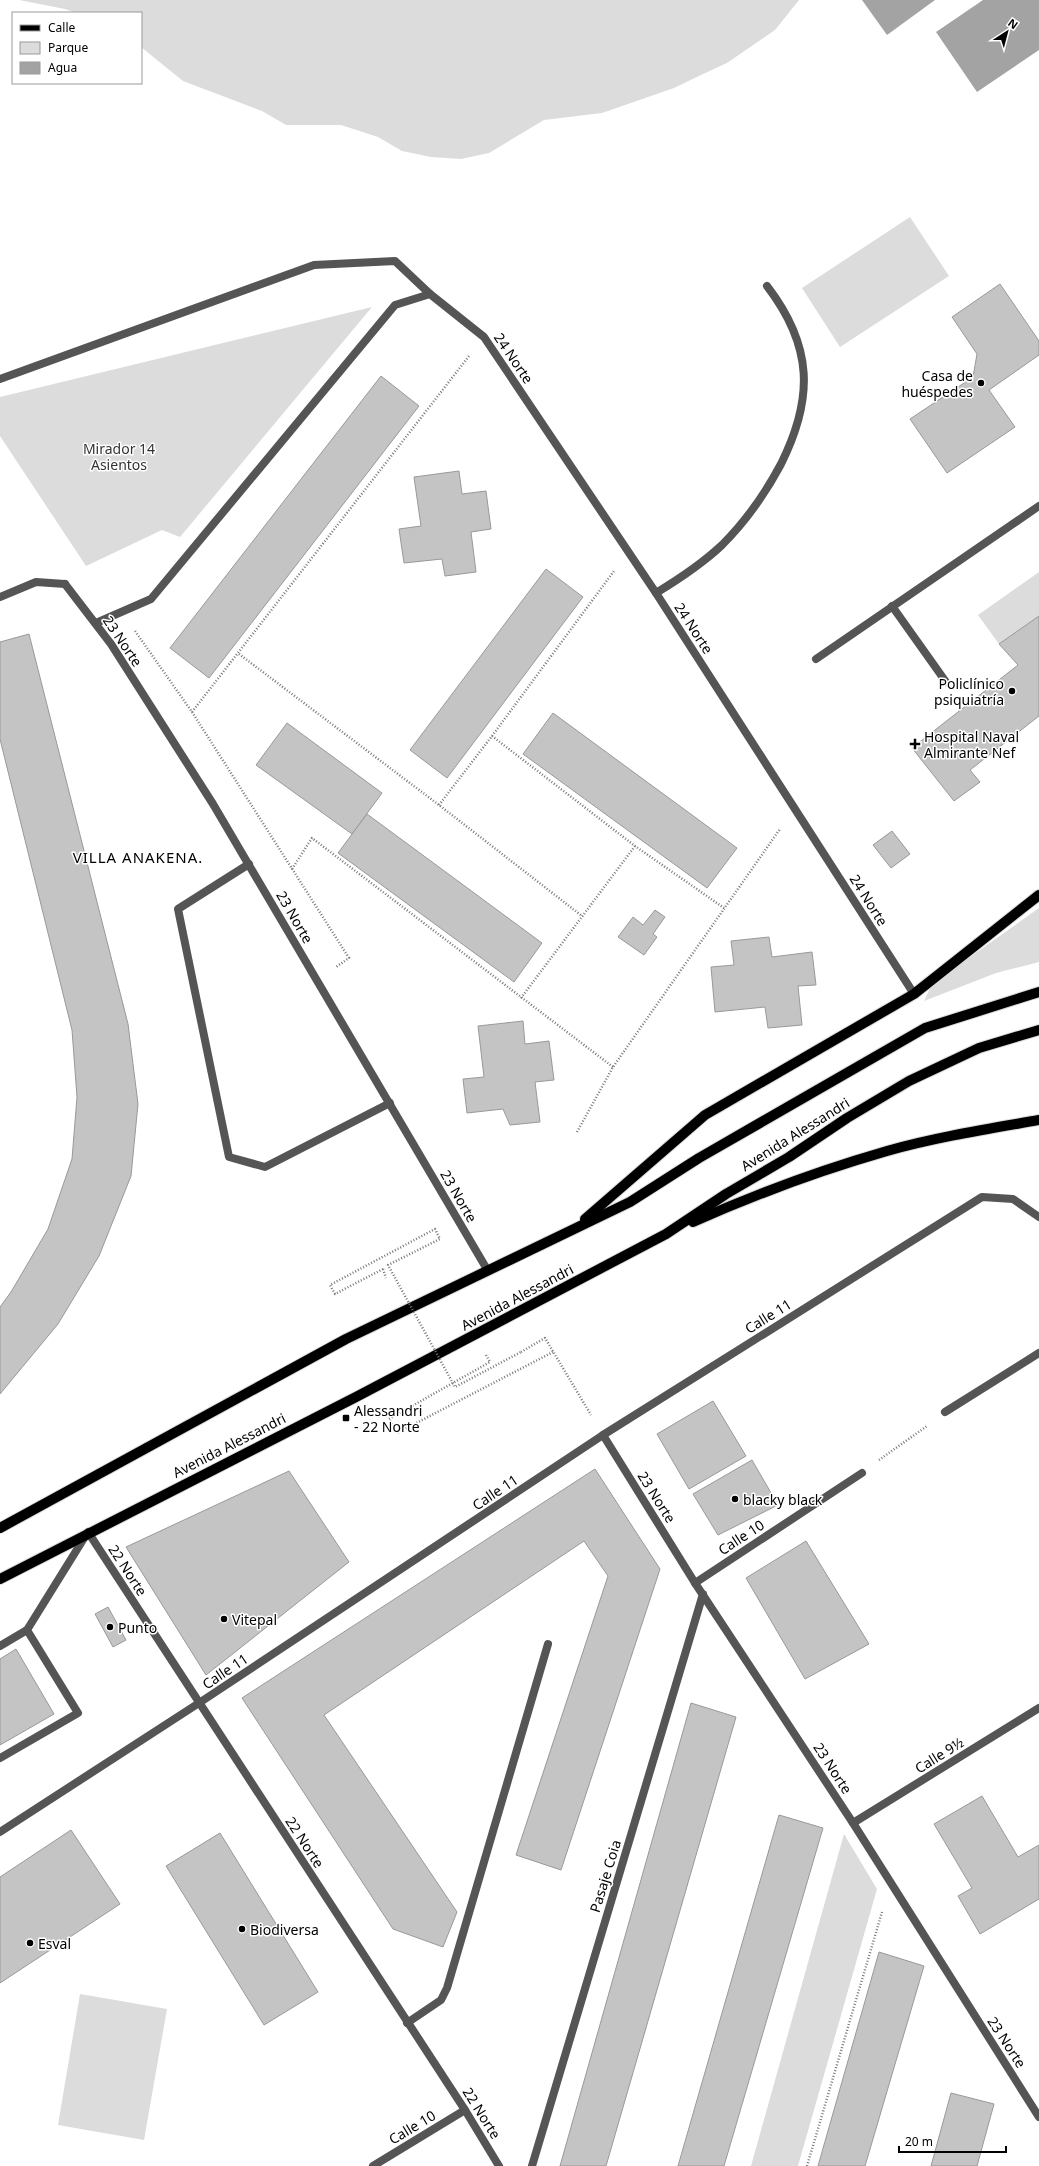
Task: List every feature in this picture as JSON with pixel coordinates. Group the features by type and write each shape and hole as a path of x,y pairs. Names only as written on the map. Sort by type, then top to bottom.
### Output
{"main road":[{"path":"574,1228 705,1115 914,994 1039,895"},
{"name":"Avenida Alessandri","path":"0,1528 346,1339 630,1202 699,1158 925,1028 1039,992"},
{"name":"Avenida Alessandri","path":"0,1579 88,1532 474,1335 666,1234 726,1194 789,1157 847,1118 909,1081 979,1048 1039,1030"},
{"path":"666,1234 738,1202 835,1167 888,1151 965,1133 1039,1120"}],"street":[{"name":"24 Norte","path":"0,379 314,265 395,262 430,294 484,337 628,551 795,807 914,994"},
{"path":"656,594 696,567 722,545 749,514 772,480 791,444 799,420 804,396 804,371 800,347 793,325 782,305 767,286"},
{"path":"96,623 122,613 151,599 395,305 430,294"},
{"path":"816,659 1039,506"},
{"name":"23 Norte","path":"0,597 36,582 66,584 96,623 111,644 249,864 488,1271"},
{"path":"892,606 946,682"},
{"path":"249,864 178,909 229,1157 265,1167 390,1104"},
{"name":"Calle 11","path":"0,1832 199,1703 603,1435 982,1197 1013,1199 1039,1217"},
{"path":"945,1412 1039,1353"},
{"name":"23 Norte","path":"603,1435 695,1583 853,1823 1039,2117"},
{"name":"Calle 10","path":"695,1583 862,1473"},
{"path":"0,1646 27,1630 88,1532"},
{"name":"22 Norte","path":"88,1532 465,2110 499,2166"},
{"name":"Pasaje Coia","path":"532,2166 703,1594"},
{"path":"0,1758 78,1713 27,1630"},
{"path":"407,2023 441,2000 447,1988 548,1644"},
{"name":"Calle 9½","path":"853,1823 1039,1708"},
{"name":"Calle 10","path":"373,2166 465,2110"}],"path":[{"path":"192,712 239,654 484,337"},
{"path":"439,805 492,736 628,551"},
{"path":"122,613 192,712 349,958 317,981"},
{"path":"239,654 439,805 582,916"},
{"path":"492,736 635,846 724,908"},
{"path":"577,1132 613,1067 795,807"},
{"path":"292,869 312,838 613,1067"},
{"path":"521,998 635,846"},
{"path":"386,1278 383,1269 335,1294 330,1285 435,1229 440,1239 388,1265 455,1387 522,1352 545,1338 603,1435"},
{"path":"474,1335 490,1362 389,1419 398,1433 553,1352"},
{"path":"862,1473 945,1412"},
{"path":"807,2166 891,1885"}],"green space":[{"path":"19,0 799,0 775,30 727,63 674,88 602,113 544,120 489,153 461,159 431,157 402,151 378,137 341,125 286,125 262,111 183,81 142,48 142,12 73,12"},
{"path":"910,217 949,276 840,347 802,288"},
{"name":"Mirador 14 Asientos","path":"372,307 180,537 162,530 86,566 0,436 0,397"},
{"path":"1039,572 1039,616 999,644 978,615"},
{"path":"1039,908 1039,962 996,973 924,1001 932,984"},
{"path":"844,1834 877,1889 798,2166 751,2166"},
{"path":"80,1994 167,2009 144,2140 58,2125"}],"water":[{"path":"862,0 935,0 887,35"},
{"path":"983,0 1039,0 1039,50 977,92 936,32"}],"building":[{"name":"Casa de huéspedes","path":"1000,284 1039,341 1039,355 989,390 1015,427 947,473 910,419 973,377 977,354 952,317"},
{"path":"381,376 419,406 209,678 170,648"},
{"path":"459,471 462,494 486,491 491,529 471,532 476,572 445,576 442,559 404,563 399,529 421,526 414,477"},
{"path":"546,569 583,597 447,778 410,750"},
{"name":"Policlínico psiquiatría","path":"1039,616 1039,716 970,770 980,782 954,801 912,748 1018,665 999,644"},
{"path":"29,634 128,1024 138,1104 131,1176 99,1256 58,1324 0,1394 0,1307 11,1292 48,1229 72,1159 77,1097 72,1030 0,739 0,642"},
{"path":"553,713 737,848 707,888 523,754"},
{"path":"287,723 382,793 352,834 256,765"},
{"path":"367,814 542,943 514,982 338,853"},
{"path":"892,831 910,854 891,868 873,845"},
{"path":"655,910 665,917 653,934 657,937 644,955 618,937 633,917 643,925"},
{"path":"769,937 772,957 812,952 816,985 798,986 802,1025 768,1028 765,1007 715,1012 711,967 734,965 731,941"},
{"path":"523,1021 525,1044 549,1041 554,1080 535,1082 540,1122 510,1125 503,1109 467,1113 463,1079 484,1077 478,1026"},
{"path":"713,1401 746,1456 689,1489 657,1434"},
{"name":"blacky black","path":"752,1460 778,1505 718,1535 693,1494"},
{"path":"595,1469 660,1569 561,1870 516,1855 608,1576 584,1541 324,1715 457,1912 443,1947 393,1929 242,1698"},
{"name":"Vitepal","path":"289,1471 349,1562 206,1675 126,1547"},
{"path":"806,1541 869,1644 805,1679 746,1578"},
{"name":"Punto","path":"108,1607 126,1640 113,1647 95,1614"},
{"path":"16,1649 54,1714 0,1745 0,1659"},
{"path":"691,1703 736,1717 606,2166 560,2166"},
{"path":"982,1796 1018,1857 1039,1845 1039,1899 980,1934 958,1896 972,1888 934,1824"},
{"path":"779,1815 823,1828 724,2166 678,2166"},
{"name":"Esval","path":"71,1830 120,1904 0,1983 0,1877"},
{"name":"Biodiversa","path":"220,1833 318,1992 264,2025 166,1866"},
{"path":"879,1952 924,1966 865,2166 818,2166"},
{"path":"951,2093 994,2104 977,2166 931,2166"}],"place":[{"name":"Casa de huéspedes","path":"981,383"},
{"name":"Policlínico psiquiatría","path":"1012,691"},
{"name":"Hospital Naval Almirante Nef","path":"915,744"},
{"name":"Alessandri - 22 Norte","path":"346,1418"},
{"name":"blacky black","path":"735,1499"},
{"name":"Vitepal","path":"224,1619"},
{"name":"Punto","path":"110,1627"},
{"name":"Biodiversa","path":"242,1929"},
{"name":"Esval","path":"30,1943"}],"district":[{"name":"VILLA ANAKENA.","path":"138,857"}]}
